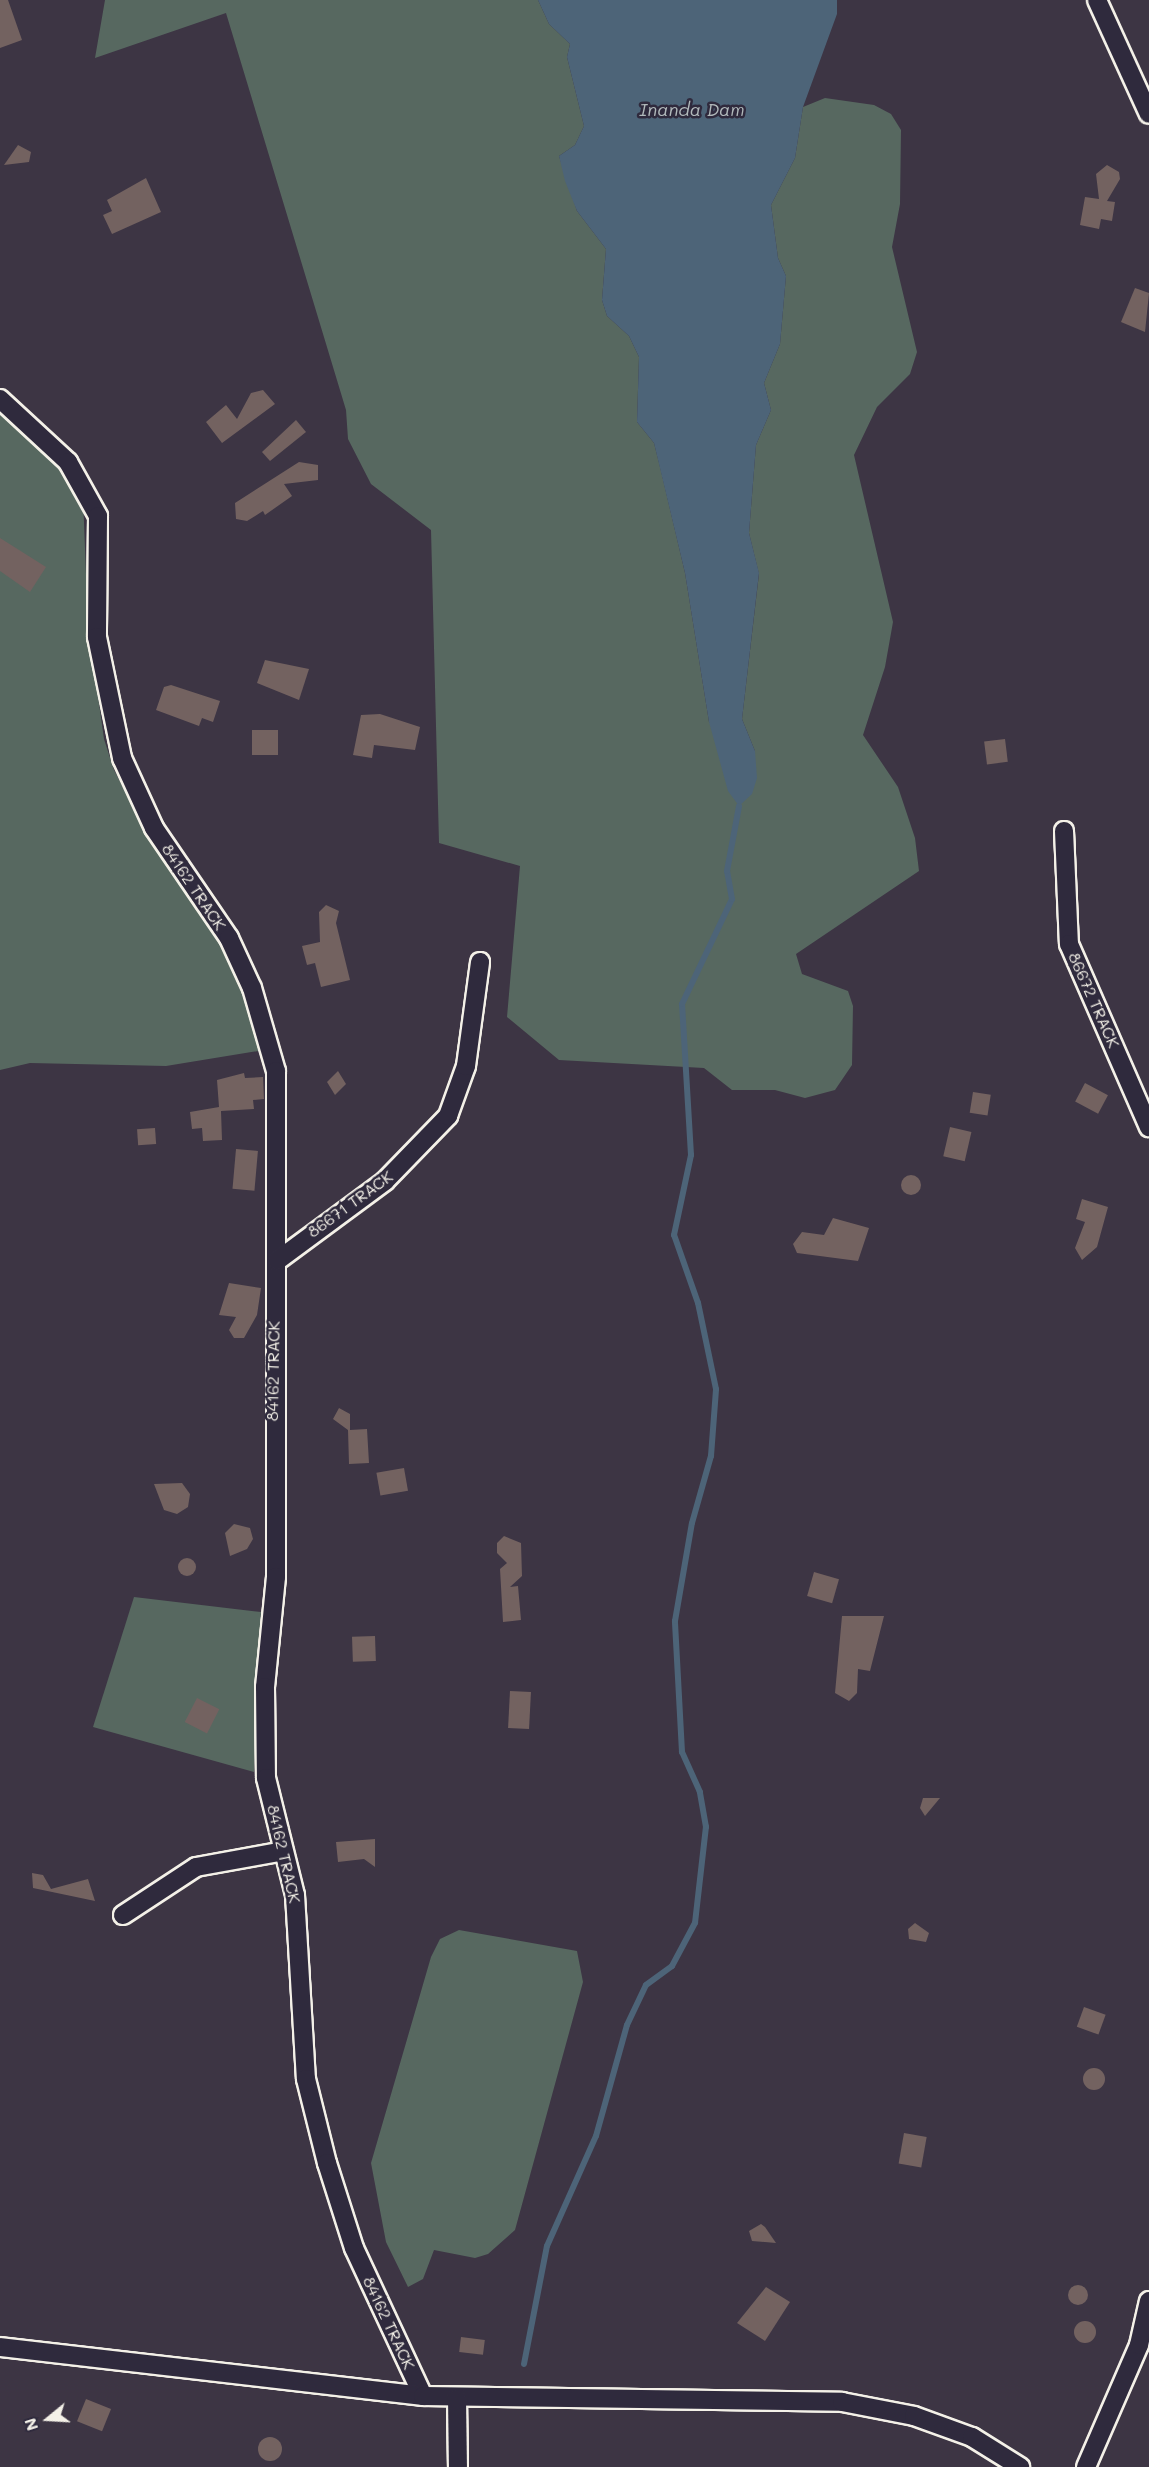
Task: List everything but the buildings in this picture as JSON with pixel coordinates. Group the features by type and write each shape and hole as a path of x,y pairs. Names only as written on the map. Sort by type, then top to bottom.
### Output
{"street":[{"path":"1096,0 1149,114"},
{"name":"84162 TRACK","path":"0,399 68,462 87,488 98,516 97,637 122,758 154,828 229,938 265,1027 276,1071 277,1261 272,1482 276,1577 264,1746 301,1934 306,2079 327,2163 354,2248 423,2396"},
{"name":"86672 TRACK","path":"1064,831 1069,944 1149,1127"},
{"name":"86671 TRACK","path":"277,1261 385,1181 448,1116 460,1092 480,962"},
{"path":"123,1915 196,1867 284,1851"},
{"path":"1086,2467 1139,2345 1149,2301"},
{"path":"0,2347 423,2396 842,2402 914,2416 972,2437 1020,2467"},
{"path":"457,2398 458,2467"}],"green space":[{"path":"105,0 538,0 549,24 570,44 567,57 584,126 575,145 559,156 577,211 606,249 602,300 607,316 629,336 639,357 637,422 654,443 661,471 685,573 709,722 755,751 742,719 759,574 749,533 756,445 771,410 764,383 780,344 786,276 778,258 771,205 795,158 803,107 825,98 874,105 891,114 901,130 900,204 892,247 917,352 910,374 877,407 854,455 893,622 885,667 863,735 898,787 915,838 919,871 796,954 802,974 848,991 853,1006 852,1065 835,1090 805,1098 775,1090 732,1090 704,1068 559,1060 507,1017 520,866 439,843 431,530 371,484 348,439 346,410 226,13 95,58"},
{"path":"0,413 59,466 83,497 88,625 104,739 114,770 148,835 222,947 252,1009 264,1050 166,1066 30,1063 0,1070"},
{"path":"134,1597 261,1612 254,1772 93,1727"},
{"path":"459,1930 577,1951 583,1982 515,2230 488,2254 475,2258 434,2250 423,2279 408,2287 386,2242 371,2163 431,1957 440,1939"}],"water":[{"name":"Inanda Dam","path":"538,0 837,0 837,14 803,107 795,158 771,205 778,258 786,276 780,344 764,383 771,410 756,445 749,533 759,573 742,719 755,751 757,778 752,794 739,806 728,791 709,722 685,573 654,443 637,422 639,357 629,336 607,316 602,300 606,249 577,211 565,181 559,156 575,145 584,126 567,57 570,44 549,24"}],"waterway":[{"path":"524,2364 547,2246 596,2136 627,2025 646,1985 672,1966 695,1923 706,1827 700,1792 682,1752 675,1621 692,1523 711,1456 716,1389 698,1303 674,1235 691,1155 682,1004 732,899 727,871 739,806"}]}
